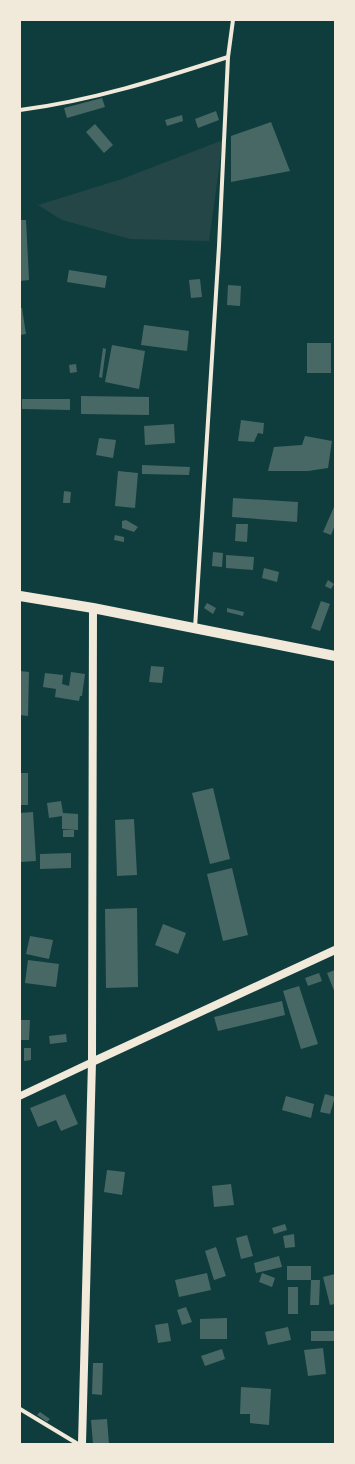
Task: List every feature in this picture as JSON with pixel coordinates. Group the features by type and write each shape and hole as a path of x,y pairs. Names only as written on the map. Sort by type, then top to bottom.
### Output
{"main road":[{"path":"20,596 93,608 335,656"},
{"path":"82,1444 92,1062 93,608"},
{"path":"92,1062 335,950"}],"street":[{"path":"195,628 219,246 228,57 233,20"},
{"path":"20,110 44,107 154,81 228,57"},
{"path":"20,1096 92,1062"},
{"path":"20,1409 78,1444"}],"shaded area":[{"path":"223,140 209,241 130,239 62,220 38,205 122,179"}],"building":[{"path":"102,98 105,107 67,118 64,108"},
{"path":"216,111 219,120 198,128 195,119"},
{"path":"182,115 183,121 167,126 165,120"},
{"path":"271,122 290,171 231,182 231,136"},
{"path":"95,124 113,145 104,153 86,132"},
{"path":"20,220 26,220 29,280 20,281"},
{"path":"69,270 107,276 105,288 67,282"},
{"path":"200,279 202,297 191,298 189,280"},
{"path":"228,285 241,286 240,306 227,305"},
{"path":"20,308 22,308 26,334 20,335"},
{"path":"144,325 189,331 187,351 141,345"},
{"path":"307,343 331,343 331,373 307,373"},
{"path":"112,345 145,351 139,389 105,382"},
{"path":"103,348 106,349 102,378 99,377"},
{"path":"76,364 77,372 70,373 69,365"},
{"path":"81,396 149,397 149,415 81,414"},
{"path":"22,399 70,399 70,410 22,409"},
{"path":"241,420 264,423 263,434 258,433 254,442 238,441"},
{"path":"174,424 175,443 145,445 144,426"},
{"path":"305,436 332,441 328,468 308,471 268,471 274,447 302,445"},
{"path":"99,438 116,440 113,458 96,455"},
{"path":"142,465 190,467 189,475 142,474"},
{"path":"118,471 138,473 135,508 115,506"},
{"path":"64,491 71,492 70,503 63,503"},
{"path":"233,498 298,502 297,522 232,517"},
{"path":"334,507 335,525 331,535 323,532"},
{"path":"126,520 138,527 134,532 122,528 122,521"},
{"path":"236,524 248,524 247,542 235,541"},
{"path":"115,535 124,537 124,542 114,540"},
{"path":"213,552 223,553 222,567 212,566"},
{"path":"226,555 254,557 253,570 226,568"},
{"path":"264,568 279,572 277,582 262,578"},
{"path":"328,580 334,584 331,589 325,586"},
{"path":"321,601 330,604 320,631 311,628"},
{"path":"207,603 216,608 213,614 204,608"},
{"path":"227,608 244,612 243,616 227,612"},
{"path":"151,666 164,667 162,683 149,682"},
{"path":"20,671 29,672 28,716 20,715"},
{"path":"71,672 85,674 82,696 80,696 79,701 55,697 56,689 43,687 45,673 63,675 62,684 69,686"},
{"path":"20,773 28,773 28,805 20,805"},
{"path":"213,788 230,859 210,864 192,793"},
{"path":"61,801 63,813 78,814 78,830 62,829 62,816 49,818 47,803"},
{"path":"33,812 36,861 20,862 20,813"},
{"path":"134,819 137,875 117,876 115,820"},
{"path":"63,830 74,830 74,837 63,837"},
{"path":"71,853 71,868 40,869 40,854"},
{"path":"232,868 248,935 223,941 207,874"},
{"path":"137,908 138,987 106,988 105,909"},
{"path":"163,924 186,933 178,954 155,945"},
{"path":"30,936 53,940 49,959 26,954"},
{"path":"28,960 59,964 56,987 25,983"},
{"path":"335,970 335,993 327,973"},
{"path":"319,973 322,981 308,986 305,978"},
{"path":"299,986 318,1044 301,1049 283,991"},
{"path":"282,1001 285,1015 218,1031 214,1017"},
{"path":"20,1020 30,1020 29,1040 20,1040"},
{"path":"66,1034 67,1042 50,1044 49,1036"},
{"path":"24,1048 31,1048 31,1060 24,1061"},
{"path":"65,1094 78,1124 61,1131 56,1120 38,1127 30,1108"},
{"path":"325,1094 335,1097 330,1114 320,1112"},
{"path":"286,1096 314,1104 311,1118 282,1110"},
{"path":"107,1170 125,1172 122,1195 104,1192"},
{"path":"231,1184 234,1205 214,1207 212,1186"},
{"path":"285,1224 287,1230 274,1234 272,1228"},
{"path":"294,1234 295,1247 285,1248 283,1236"},
{"path":"247,1235 253,1256 241,1259 236,1238"},
{"path":"216,1247 226,1276 214,1280 205,1251"},
{"path":"279,1256 282,1267 256,1273 254,1263"},
{"path":"287,1266 311,1266 311,1280 287,1280"},
{"path":"207,1273 211,1290 179,1297 175,1280"},
{"path":"262,1273 275,1278 272,1287 259,1282"},
{"path":"335,1274 335,1304 330,1305 323,1277"},
{"path":"311,1280 320,1280 319,1305 310,1305"},
{"path":"288,1287 298,1287 298,1314 288,1314"},
{"path":"186,1307 192,1322 182,1325 177,1310"},
{"path":"227,1318 227,1339 200,1339 200,1319"},
{"path":"168,1323 171,1341 158,1343 155,1325"},
{"path":"288,1327 291,1340 268,1345 265,1332"},
{"path":"311,1331 335,1331 335,1341 311,1341"},
{"path":"323,1348 326,1374 308,1376 304,1350"},
{"path":"222,1349 225,1359 205,1366 201,1356"},
{"path":"93,1363 103,1363 102,1395 92,1394"},
{"path":"241,1387 271,1389 269,1425 250,1423 250,1414 240,1414"},
{"path":"40,1412 50,1419 47,1422 37,1415"},
{"path":"107,1419 109,1444 93,1444 91,1420"}]}
